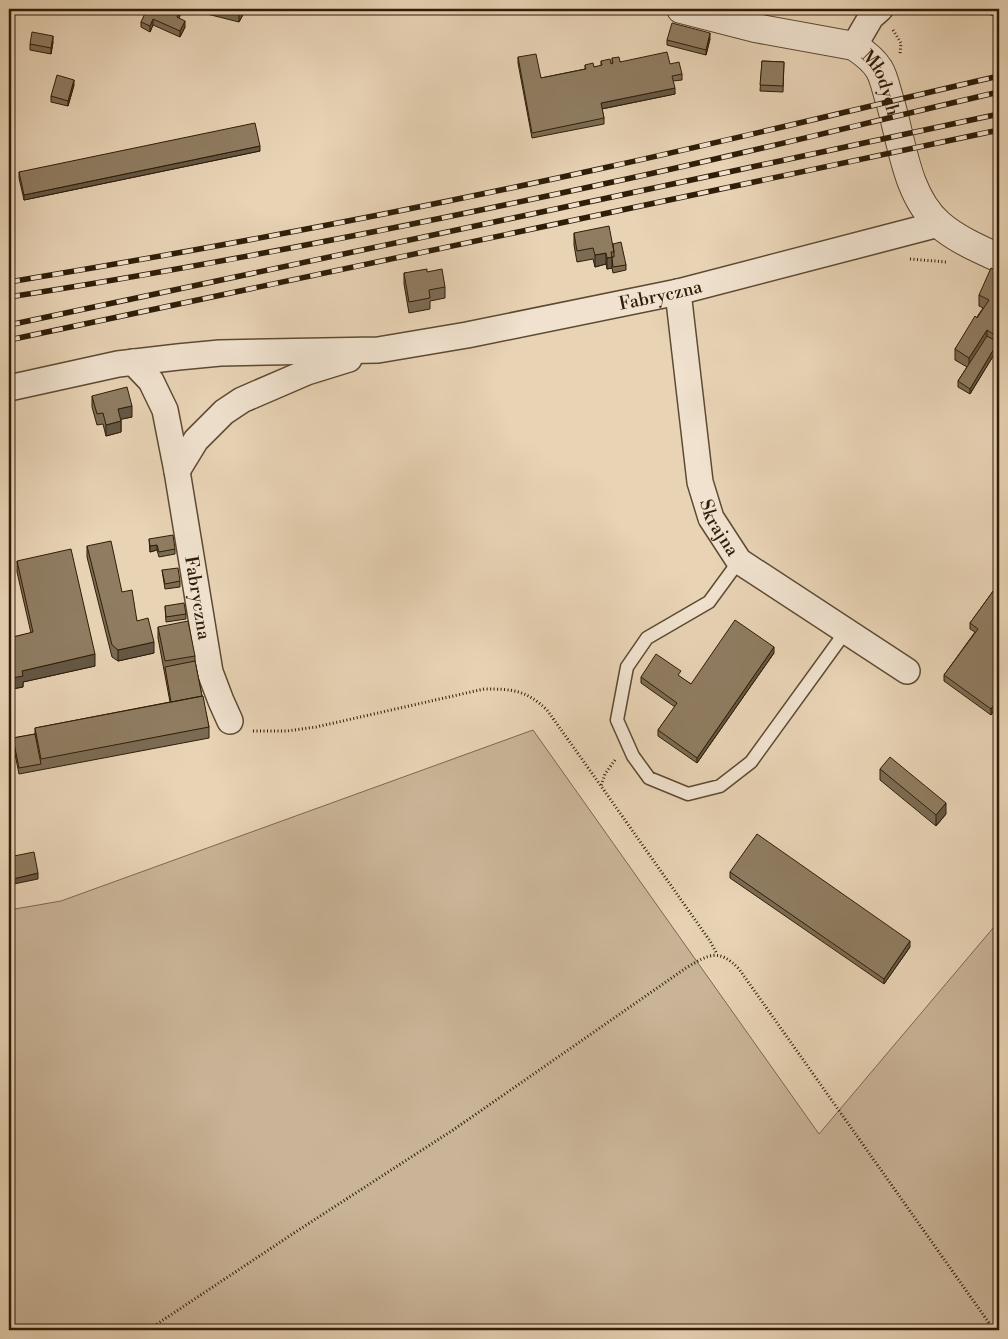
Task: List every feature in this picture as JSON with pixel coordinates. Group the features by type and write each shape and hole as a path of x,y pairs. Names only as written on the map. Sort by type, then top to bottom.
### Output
{"street":[{"name":"Młodych","path":"681,9 757,18 854,46 867,55 879,70 895,116 909,176 917,195 939,224 959,238 999,258"},
{"path":"854,46 871,18 880,9"},
{"name":"Fabryczna","path":"177,471 196,440 224,412 242,400 307,372 378,350 467,335 678,292 939,224"},
{"name":"Skrajna","path":"678,292 700,482 711,518 739,561 908,671"},
{"name":"Fabryczna","path":"9,388 133,362 220,353 378,350"},
{"name":"Fabryczna","path":"133,362 151,381 165,410 177,471 210,672 220,702 230,721"}],"lane":[{"path":"994,9 999,10"},
{"path":"739,561 709,602 647,638 627,667 617,720 633,756 649,778 688,794 720,786 751,762 846,631"}],"path":[{"path":"905,258 953,263"},
{"path":"230,721 243,729 260,732 286,731 316,727 484,688 522,692 536,700 547,710 710,941 717,954"},
{"path":"601,786 605,774 627,743"},
{"path":"148,1330 453,1130 686,968 702,958 717,954 729,958 740,969 994,1330"}],"shaded area":[{"path":"533,730 819,1134 999,921 999,1330 9,1330 9,910 61,901"}],"building":[{"path":"147,9 158,9 165,12 166,9 180,9 177,17 185,21 180,31 153,19 150,26 141,22"},
{"path":"672,23 710,33 706,50 667,40"},
{"path":"32,32 53,36 51,48 30,44"},
{"path":"667,52 670,64 679,62 682,74 672,76 675,88 601,103 604,118 532,133 518,57 536,54 541,78 586,69 585,65 593,63 594,67 602,65 601,61 610,59 611,64 613,63 612,58 619,57 620,62"},
{"path":"762,61 784,62 783,86 760,85"},
{"path":"57,75 74,80 68,101 51,96"},
{"path":"255,123 260,146 24,195 19,172"},
{"path":"609,226 614,252 611,252 612,257 607,258 606,253 595,255 593,248 577,251 574,233"},
{"path":"621,242 626,265 613,267 613,244"},
{"path":"991,268 999,272 999,338 987,330 969,358 955,349 975,316 977,318 989,300 979,295"},
{"path":"427,269 427,272 442,269 445,287 429,290 430,298 409,302 404,273"},
{"path":"987,336 998,342 970,389 958,381"},
{"path":"127,387 132,406 118,409 121,421 106,425 103,413 97,414 92,396"},
{"path":"173,535 175,549 159,552 157,545 150,546 149,539"},
{"path":"111,541 122,592 132,590 137,621 148,618 154,642 118,650 112,645 87,546"},
{"path":"71,549 95,654 22,671 23,676 12,678 11,673 9,674 9,638 33,632 17,561"},
{"path":"178,568 180,581 165,584 162,570"},
{"path":"999,583 999,698 991,709 944,675 978,629 970,623"},
{"path":"184,603 186,614 166,617 165,606"},
{"path":"735,620 774,647 697,758 658,730 677,703 641,677 656,654 681,671 678,675 691,684"},
{"path":"188,621 195,656 165,661 158,627"},
{"path":"195,661 202,696 171,702 165,667"},
{"path":"203,696 209,727 41,759 35,728"},
{"path":"35,734 41,764 19,768 13,738"},
{"path":"890,757 946,803 936,815 880,769"},
{"path":"757,834 910,941 884,979 730,872"},
{"path":"34,852 38,873 9,880 9,857"}],"railway":[{"path":"9,282 234,243 459,199 657,156 999,76"},
{"path":"9,297 234,259 459,215 706,161 999,92"},
{"path":"9,325 999,114"},
{"path":"9,340 999,130"}]}
